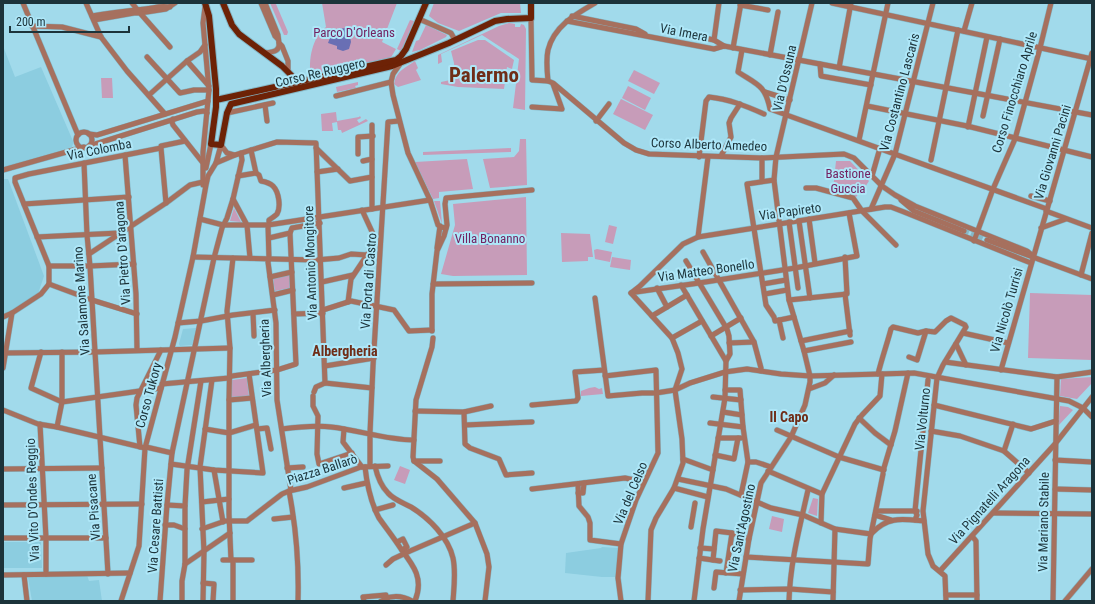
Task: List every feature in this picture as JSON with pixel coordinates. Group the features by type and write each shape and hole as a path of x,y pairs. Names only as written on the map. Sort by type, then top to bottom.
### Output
{"main road":[{"path":"412,57 407,56 406,49 426,3"},
{"path":"531,3 531,18"},
{"name":"Corso Tukory","path":"204,4 209,16 216,90 211,144"},
{"path":"224,4 235,30 288,71 298,82"},
{"name":"Corso Re Ruggero","path":"231,104 384,68 403,62 455,40 495,21 531,18"},
{"name":"Corso Re Ruggero","path":"216,100 389,62 398,58 406,49"},
{"name":"Corso Tukory","path":"222,145 231,104"},
{"path":"211,144 222,145"}],"street":[{"path":"23,3 72,122 80,133 97,135 208,101"},
{"path":"86,3 101,37 165,114"},
{"path":"132,3 170,47"},
{"path":"93,18 139,11 161,5 170,7 175,3"},
{"path":"261,3 278,35 279,41 278,49 276,51 264,53"},
{"path":"265,3 271,23"},
{"path":"532,107 562,109 550,82 547,58 550,43 558,30 572,16 586,5 595,3"},
{"path":"714,40 719,3"},
{"name":"Via D'Ossuna","path":"785,270 774,180 776,157 812,3"},
{"path":"832,3 851,5 885,15 1000,40 1091,57"},
{"path":"859,140 888,3"},
{"name":"Via Costantino Lascaris","path":"871,209 895,154 933,3"},
{"path":"964,31 972,3"},
{"name":"Corso Finocchiaro Aprile","path":"972,240 1015,139 1051,3"},
{"name":"Corso Tukory","path":"144,447 172,350 200,219 204,174 203,152 209,88 203,23 204,4"},
{"path":"733,48 741,4 768,10"},
{"path":"839,68 851,5"},
{"path":"770,55 778,12"},
{"path":"572,16 636,29 652,37"},
{"path":"531,18 532,80 550,82"},
{"path":"419,19 451,33 455,40"},
{"name":"Via Imera","path":"567,21 714,48 724,46 1092,115"},
{"path":"32,26 62,27 101,37"},
{"path":"682,30 685,34 714,40 724,46"},
{"path":"931,160 958,30"},
{"path":"968,127 987,36"},
{"path":"983,116 1000,40"},
{"path":"279,41 288,61 288,71"},
{"path":"149,95 187,61 200,52 205,44"},
{"path":"742,50 738,72 758,84 765,92 770,109 993,189 1092,228"},
{"path":"147,57 180,93 209,88"},
{"name":"Via Giovanni Pacini","path":"1033,256 1091,57"},
{"path":"187,61 209,88"},
{"path":"403,62 395,69 392,82 393,95 399,121 410,158 430,200 436,221 440,226 446,228"},
{"path":"820,64 821,76 871,85"},
{"path":"336,96 392,82"},
{"name":"Corso Alberto Amedeo","path":"550,82 624,144 643,153 658,156 721,156 762,158 844,154 854,158 882,186 915,206 1027,251 1033,256"},
{"path":"765,92 790,100"},
{"path":"699,157 706,101 709,97 721,98 764,114"},
{"path":"228,113 273,103"},
{"path":"596,121 609,104"},
{"path":"721,156 731,137 729,124 731,118 740,104"},
{"path":"194,105 197,108 197,112"},
{"path":"265,105 267,121"},
{"path":"867,106 968,127 1092,158"},
{"path":"3,170 86,147 197,112 204,111 207,113"},
{"path":"174,119 172,122 173,125 204,164"},
{"name":"Via Porta di Castro","path":"399,121 388,122 366,483 379,518 397,542 403,539 407,547 404,552"},
{"path":"372,125 372,208"},
{"path":"65,152 74,148 80,133"},
{"path":"86,147 92,140 90,134"},
{"path":"358,154 358,137 373,136"},
{"name":"Via Colomba","path":"24,204 15,182 15,178 160,148 161,146 186,141"},
{"path":"76,142 79,146 86,147"},
{"path":"210,151 212,158 216,163 235,155 277,142 316,145 350,181 372,177"},
{"name":"Corso Tukory","path":"204,174 211,144"},
{"path":"222,145 227,154 235,155"},
{"name":"Corso Tukory","path":"203,195 208,176 216,163 222,145"},
{"name":"Via Antonio Mongitore","path":"316,145 325,383"},
{"path":"160,148 166,203"},
{"path":"872,176 880,148"},
{"path":"251,150 256,173 262,181 275,188 280,205 277,213 270,220 269,225"},
{"path":"241,153 242,160 233,199 247,225 250,258"},
{"name":"Via Pietro D'aragona","path":"125,155 134,264 137,314 137,350"},
{"path":"698,237 708,157"},
{"path":"762,158 762,181"},
{"path":"363,161 372,159"},
{"name":"Via Salamone Marino","path":"84,163 100,438"},
{"path":"317,172 338,169"},
{"path":"238,176 256,173"},
{"path":"774,180 747,184 766,305 775,321 794,317"},
{"path":"89,254 131,227 190,185 203,182"},
{"path":"806,188 816,188 853,198 862,211 896,245"},
{"path":"437,251 446,228 446,198 532,190"},
{"name":"Corso Alberto Amedeo","path":"895,195 906,206 914,211 964,231"},
{"path":"1031,196 1050,201"},
{"path":"3,317 12,313 41,294 49,284 49,266 24,204 129,197"},
{"name":"Via Cesare Battisti","path":"160,601 172,453 214,258 223,225 228,218 233,199"},
{"path":"200,219 223,225 269,225 319,216 430,200"},
{"name":"Via Papireto","path":"631,293 683,244 698,237 754,227 885,207 904,212 972,240"},
{"path":"322,282 356,273 373,246 374,236 362,210"},
{"name":"Via Matteo Bonello","path":"631,293 761,274 845,257 857,256 849,213"},
{"path":"1041,228 1066,218"},
{"path":"809,219 815,263"},
{"path":"799,221 810,298"},
{"path":"788,222 798,288"},
{"path":"41,352 31,388 62,402 140,391 187,382 229,378 232,376 277,370 296,364 290,233 292,228 320,224"},
{"name":"Via Albergheria","path":"269,225 268,262 275,310 277,400 296,542 298,601"},
{"path":"294,314 323,311 351,301 394,310 410,331 417,332 432,330 432,294 440,226"},
{"path":"37,237 120,233"},
{"path":"269,238 290,233"},
{"path":"1081,275 1092,233"},
{"path":"972,240 1031,263"},
{"path":"987,240 1092,279"},
{"path":"703,252 754,342 760,361 761,370"},
{"path":"193,257 321,260 340,258 351,254 367,255"},
{"name":"Via Nicolò Turrisi","path":"1001,370 1033,256"},
{"path":"801,341 850,333 846,294 845,257"},
{"path":"233,258 228,317 230,348 229,520 233,601"},
{"path":"686,261 726,327 729,336 730,354 726,361 725,398 700,548 694,601"},
{"path":"49,266 134,264"},
{"name":"Via Sant'Agostino","path":"739,601 749,539 761,483 791,437 805,405 809,389 810,376 808,366 789,300 785,270"},
{"path":"270,277 292,272"},
{"path":"348,302 351,278 353,274"},
{"path":"763,284 786,280"},
{"path":"433,284 532,283"},
{"path":"49,284 92,300 137,314"},
{"path":"681,285 726,361"},
{"path":"657,288 667,307"},
{"path":"273,295 293,290"},
{"path":"764,294 788,290"},
{"path":"631,293 673,340 682,369 675,390 682,439 683,459 674,488 656,518 651,530 648,601"},
{"path":"789,300 846,294"},
{"path":"652,316 687,295"},
{"path":"595,298 608,396 656,393 675,390 690,383 725,372 747,369 781,374 810,376 908,373 1068,401 1083,408 1092,416"},
{"path":"178,323 275,310"},
{"path":"3,368 4,353 12,313"},
{"path":"253,313 254,336"},
{"path":"711,336 741,318"},
{"name":"Via Volturno","path":"926,331 936,332 946,321 951,318 963,323 966,327 937,378 924,511 928,554 933,566 945,576 946,598"},
{"path":"779,320 783,338"},
{"path":"673,340 702,322"},
{"path":"821,523 822,494 839,457 859,418 880,396 880,374 891,329 894,327 918,333 926,331"},
{"path":"909,357 917,360 926,331"},
{"path":"962,333 1008,343"},
{"path":"433,339 416,400 413,457 414,461 437,480 475,523 487,554 489,567 485,601"},
{"path":"729,343 754,342"},
{"path":"804,351 851,342"},
{"path":"956,344 966,365"},
{"path":"4,353 230,348"},
{"name":"Corso Tukory","path":"121,601 139,546 144,447 136,406 140,391 161,350"},
{"path":"57,427 62,402 62,352"},
{"path":"325,366 374,358"},
{"path":"945,362 1057,377 1092,372"},
{"path":"532,405 576,400 578,398 575,372 604,370"},
{"name":"Via del Celso","path":"605,376 656,370 658,453 651,471 644,482 621,544 618,578 621,601"},
{"path":"746,557 868,564 870,534 876,513 883,472 908,373"},
{"path":"171,464 188,465 214,470 263,473 249,374"},
{"path":"809,389 825,383 834,375"},
{"name":"Via Mariano Stabile","path":"1053,601 1057,377"},
{"path":"203,601 204,552 200,467 212,380"},
{"name":"Via Volturno","path":"915,520 917,515 915,511 928,380"},
{"path":"182,601 182,581 185,564 185,506 188,465 201,381"},
{"path":"352,453 318,464 317,454 319,427 318,416 313,406 314,392 316,387 325,383 372,388"},
{"path":"725,390 740,390 744,438 748,462 741,495"},
{"path":"713,397 741,400"},
{"name":"Via Pignatelli Aragona","path":"940,571 1055,444 1092,397"},
{"path":"229,400 252,398"},
{"path":"934,405 1031,429 1056,421"},
{"path":"415,411 464,412 491,406"},
{"path":"3,410 40,424 172,453"},
{"path":"464,412 465,444 470,448 499,460 505,474 532,473"},
{"path":"723,412 742,415"},
{"path":"859,418 875,434 891,445"},
{"path":"465,425 532,422"},
{"path":"710,423 743,427"},
{"name":"Via Vito D'Ondes Reggio","path":"40,424 46,538 46,574"},
{"path":"1004,451 1013,424"},
{"path":"282,429 323,426 399,439 414,440"},
{"path":"205,429 229,432 256,427 267,428 271,449"},
{"path":"344,429 343,442 352,453 368,466 388,494 413,508 429,520 442,537 453,558 455,570 453,601"},
{"path":"777,430 839,457 883,472"},
{"path":"931,431 960,436 1004,451 1029,473"},
{"name":"Via Pisacane","path":"100,438 108,574"},
{"path":"718,438 744,438"},
{"path":"715,455 734,459 738,438"},
{"path":"192,443 203,445"},
{"path":"683,459 713,470"},
{"path":"1055,460 1092,462"},
{"path":"414,461 440,461"},
{"path":"748,462 756,462 808,490 822,494"},
{"name":"Piazza Ballarò","path":"229,520 247,521 282,494 290,491 368,466 388,466"},
{"path":"287,468 303,467"},
{"path":"3,469 102,468"},
{"path":"214,470 223,522"},
{"path":"532,489 625,478 644,482"},
{"path":"678,479 726,489 771,508 802,515 835,529 870,534 885,522 892,520 924,521"},
{"path":"344,488 366,483"},
{"path":"581,483 578,493 579,506 590,522 590,540 621,544"},
{"path":"674,488 708,497"},
{"path":"1055,489 1092,490"},
{"path":"790,601 794,560 808,490"},
{"path":"202,502 229,499"},
{"path":"691,527 695,503"},
{"path":"3,505 142,504"},
{"path":"460,505 466,504"},
{"path":"167,505 185,506"},
{"path":"375,510 393,505"},
{"path":"876,513 924,511"},
{"path":"876,513 892,520"},
{"path":"992,513 1092,514"},
{"path":"274,519 293,517"},
{"path":"202,529 229,520"},
{"path":"386,565 404,552 475,523"},
{"path":"165,525 174,525 186,529"},
{"path":"833,601 835,529"},
{"path":"714,560 716,531 732,533 749,539"},
{"path":"726,573 732,533"},
{"path":"185,564 230,534"},
{"path":"946,598 977,598 976,541 972,536"},
{"path":"3,538 106,538"},
{"path":"700,548 714,549"},
{"path":"404,552 418,576 418,593 415,601"},
{"path":"699,558 720,561"},
{"path":"223,560 252,560"},
{"path":"1065,601 1092,569"},
{"path":"714,588 716,572 743,574"},
{"path":"3,575 130,573"},
{"path":"24,574 27,601"},
{"path":"203,583 214,584 214,601"},
{"path":"740,590 790,589 833,592"},
{"path":"364,601 363,597 386,595 386,597 397,596 412,601"},
{"path":"380,601 386,599 386,597"}],"shaded area":[{"path":"3,46 15,77 41,67 73,141 72,147 3,167"},
{"path":"3,179 8,179 44,276 38,294 3,315"},
{"path":"196,328 192,345 180,346 179,344 183,329"},
{"path":"3,542 41,542 42,568 3,568"},
{"path":"602,547 619,548 616,577 565,573 566,553"},
{"path":"87,575 89,581 99,580 102,601 32,601 28,578"}],"green space":[{"path":"270,3 276,4 288,32 287,35 284,35"},
{"name":"Parco D'Orleans","path":"322,3 397,3 382,42 396,49 390,59 311,76 310,63 314,43 321,31 326,27"},
{"path":"434,3 520,3 521,13 501,13 459,31 438,23 429,16"},
{"path":"410,20 414,21 401,51 397,49"},
{"path":"509,23 515,24 515,27 520,27 521,24 524,25 526,29 525,110 513,108 519,59 482,35 441,54 442,62 438,64 438,55 499,26"},
{"path":"426,25 447,35 446,37 420,50 412,52 416,41 419,40"},
{"path":"478,40 485,40 514,60 512,69 507,67 504,89 458,87 441,84 441,82 455,79 454,63 451,51"},
{"path":"415,61 418,68 416,70 421,80 398,87 394,84 399,73"},
{"path":"634,70 660,83 654,94 628,81"},
{"path":"101,78 112,78 113,98 102,98"},
{"path":"358,82 358,85 355,86 356,88 337,92 336,87"},
{"path":"628,86 651,98 645,110 622,98"},
{"path":"621,99 653,115 645,130 613,114"},
{"path":"336,112 337,121 360,116 361,118 357,120 359,123 366,119 368,121 342,133 341,130 338,130 337,122 332,123 333,131 322,131 321,114"},
{"path":"520,139 526,139 527,185 490,188 483,159 514,157 519,151"},
{"path":"511,148 511,152 423,155 423,152"},
{"path":"467,159 473,189 439,192 439,198 433,199 415,162"},
{"name":"Bastione Guccia","path":"836,161 850,161 869,181 865,187 863,186 855,199 833,190"},
{"name":"Villa Bonanno","path":"526,197 527,275 453,276 441,274 455,225 453,204"},
{"path":"434,201 440,201 442,224"},
{"path":"234,208 241,222 230,221"},
{"path":"609,225 617,227 613,244 605,242"},
{"path":"561,233 590,234 593,257 588,257 588,261 562,262"},
{"path":"597,249 612,252 610,262 595,259 594,250"},
{"path":"612,257 631,260 630,270 610,267"},
{"path":"290,275 290,288 275,291 273,279"},
{"path":"1030,293 1092,295 1092,360 1028,358"},
{"path":"1092,377 1092,383 1077,399 1060,396 1061,379"},
{"path":"247,378 249,396 232,398 232,380"},
{"path":"595,387 599,389 602,388 603,394 581,396 581,391"},
{"path":"1060,406 1068,407 1073,410 1058,426"},
{"path":"400,466 410,470 405,484 394,480"},
{"path":"813,498 818,499 817,516 808,513"},
{"path":"772,516 784,519 782,532 769,529"}],"water":[{"path":"345,28 349,31 351,42 349,49 343,51 337,49 337,46 328,43 331,35 337,34 339,29"},
{"path":"487,233 491,235 493,239 491,243 487,245 483,243 481,239 483,235"}],"tunnel":[{"path":"964,231 987,240"}],"district":[{"name":"Palermo","path":"484,75"},
{"name":"Albergheria","path":"345,351"},
{"name":"Il Capo","path":"789,417"}]}
